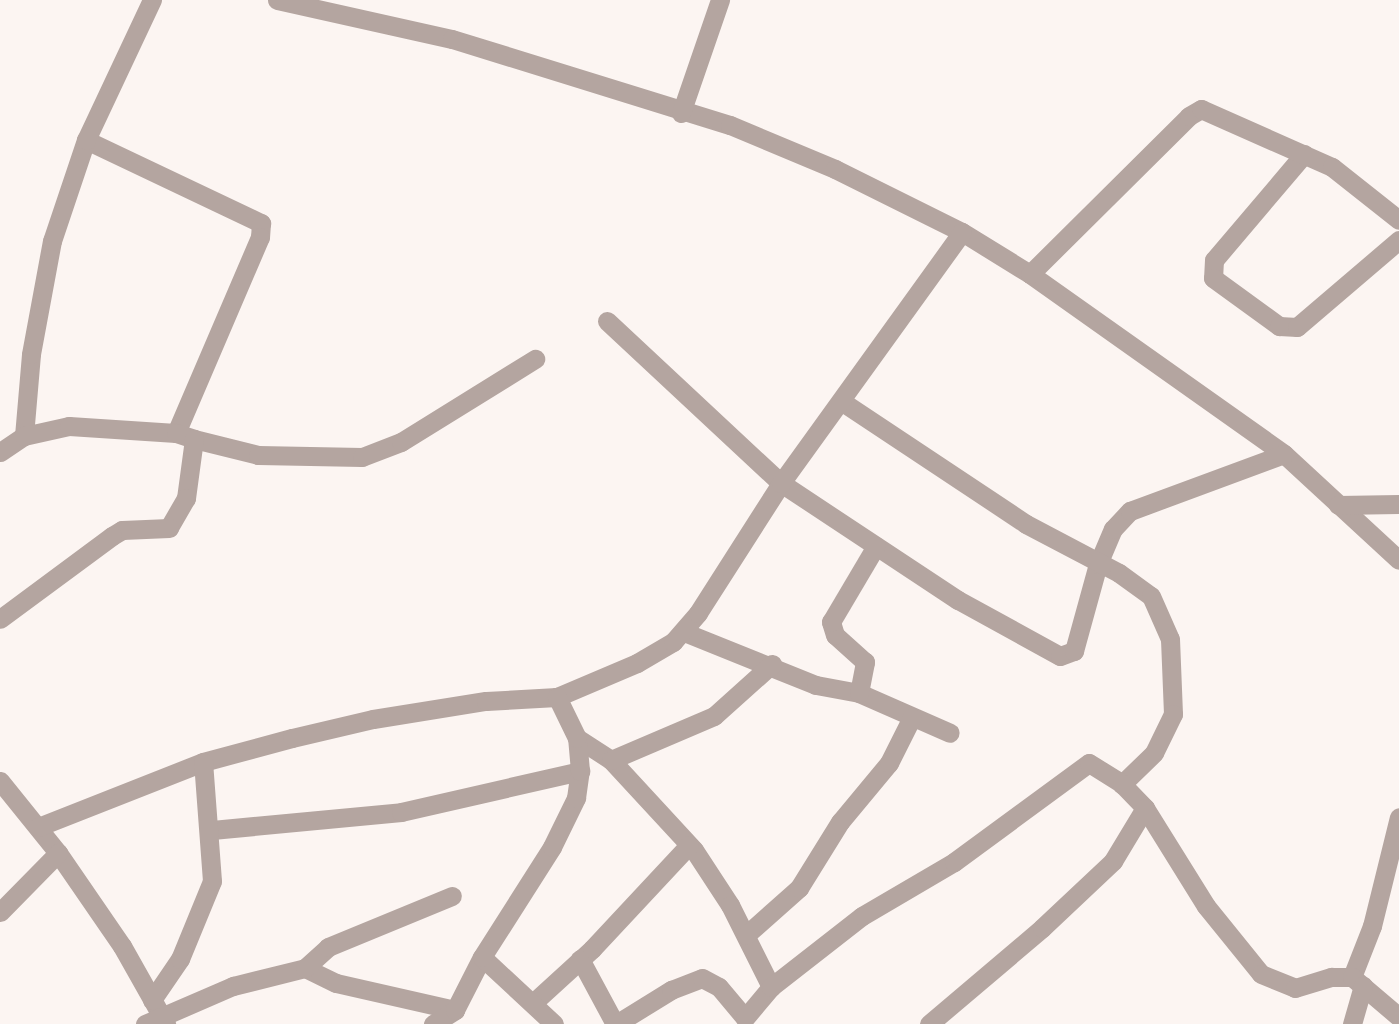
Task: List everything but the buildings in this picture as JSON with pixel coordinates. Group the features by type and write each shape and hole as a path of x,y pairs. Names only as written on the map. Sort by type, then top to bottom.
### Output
{"street":[{"path":"24,436 31,354 52,241 86,140 152,0"},
{"path":"276,0 452,38 681,113 730,125 835,169 962,232 1030,274 1284,454 1399,560"},
{"path":"681,113 720,0"},
{"path":"1030,274 1194,112 1209,110 1332,167 1399,220"},
{"path":"0,618 122,530 169,528 186,498 185,436 260,237 261,223 86,140"},
{"path":"1304,154 1214,260 1213,278 1279,326 1297,327 1399,240"},
{"path":"38,827 203,762 373,719 495,700 557,697 637,663 684,632 781,483 962,232"},
{"path":"607,321 781,483 958,600 1065,657 1074,650 1098,564 1113,528 1130,511 1284,454"},
{"path":"0,452 24,436 69,426 185,436 258,455 362,457 401,442 535,359"},
{"path":"841,401 1026,524 1151,596 1165,622 1172,650 1170,726 1154,753 1122,784"},
{"path":"1338,505 1399,504"},
{"path":"859,693 864,662 835,635 831,622 876,546"},
{"path":"684,632 772,664 816,685 859,693 950,733"},
{"path":"611,760 719,713 772,664"},
{"path":"433,1024 455,1010 482,957 571,813 580,771 577,738 557,697"},
{"path":"746,935 799,888 839,822 889,764 912,717"},
{"path":"577,738 611,760 689,845 746,935 771,987"},
{"path":"156,1016 208,898 214,864 203,762"},
{"path":"580,959 616,1024 671,990 702,978 719,987 743,1021 771,987 879,905 954,862 1082,765 1102,768 1145,808 1206,906 1261,974 1295,988 1331,976 1358,981 1399,1017"},
{"path":"212,830 401,812 580,771"},
{"path":"0,781 58,853 156,1016"},
{"path":"929,1024 1095,878 1120,852 1145,808"},
{"path":"1352,1024 1358,981 1399,817"},
{"path":"534,1002 580,959 689,845"},
{"path":"0,912 58,853"},
{"path":"156,1016 233,986 305,968 328,947 452,896"},
{"path":"482,957 534,1002 554,1024"},
{"path":"305,968 336,983 455,1010"}]}
